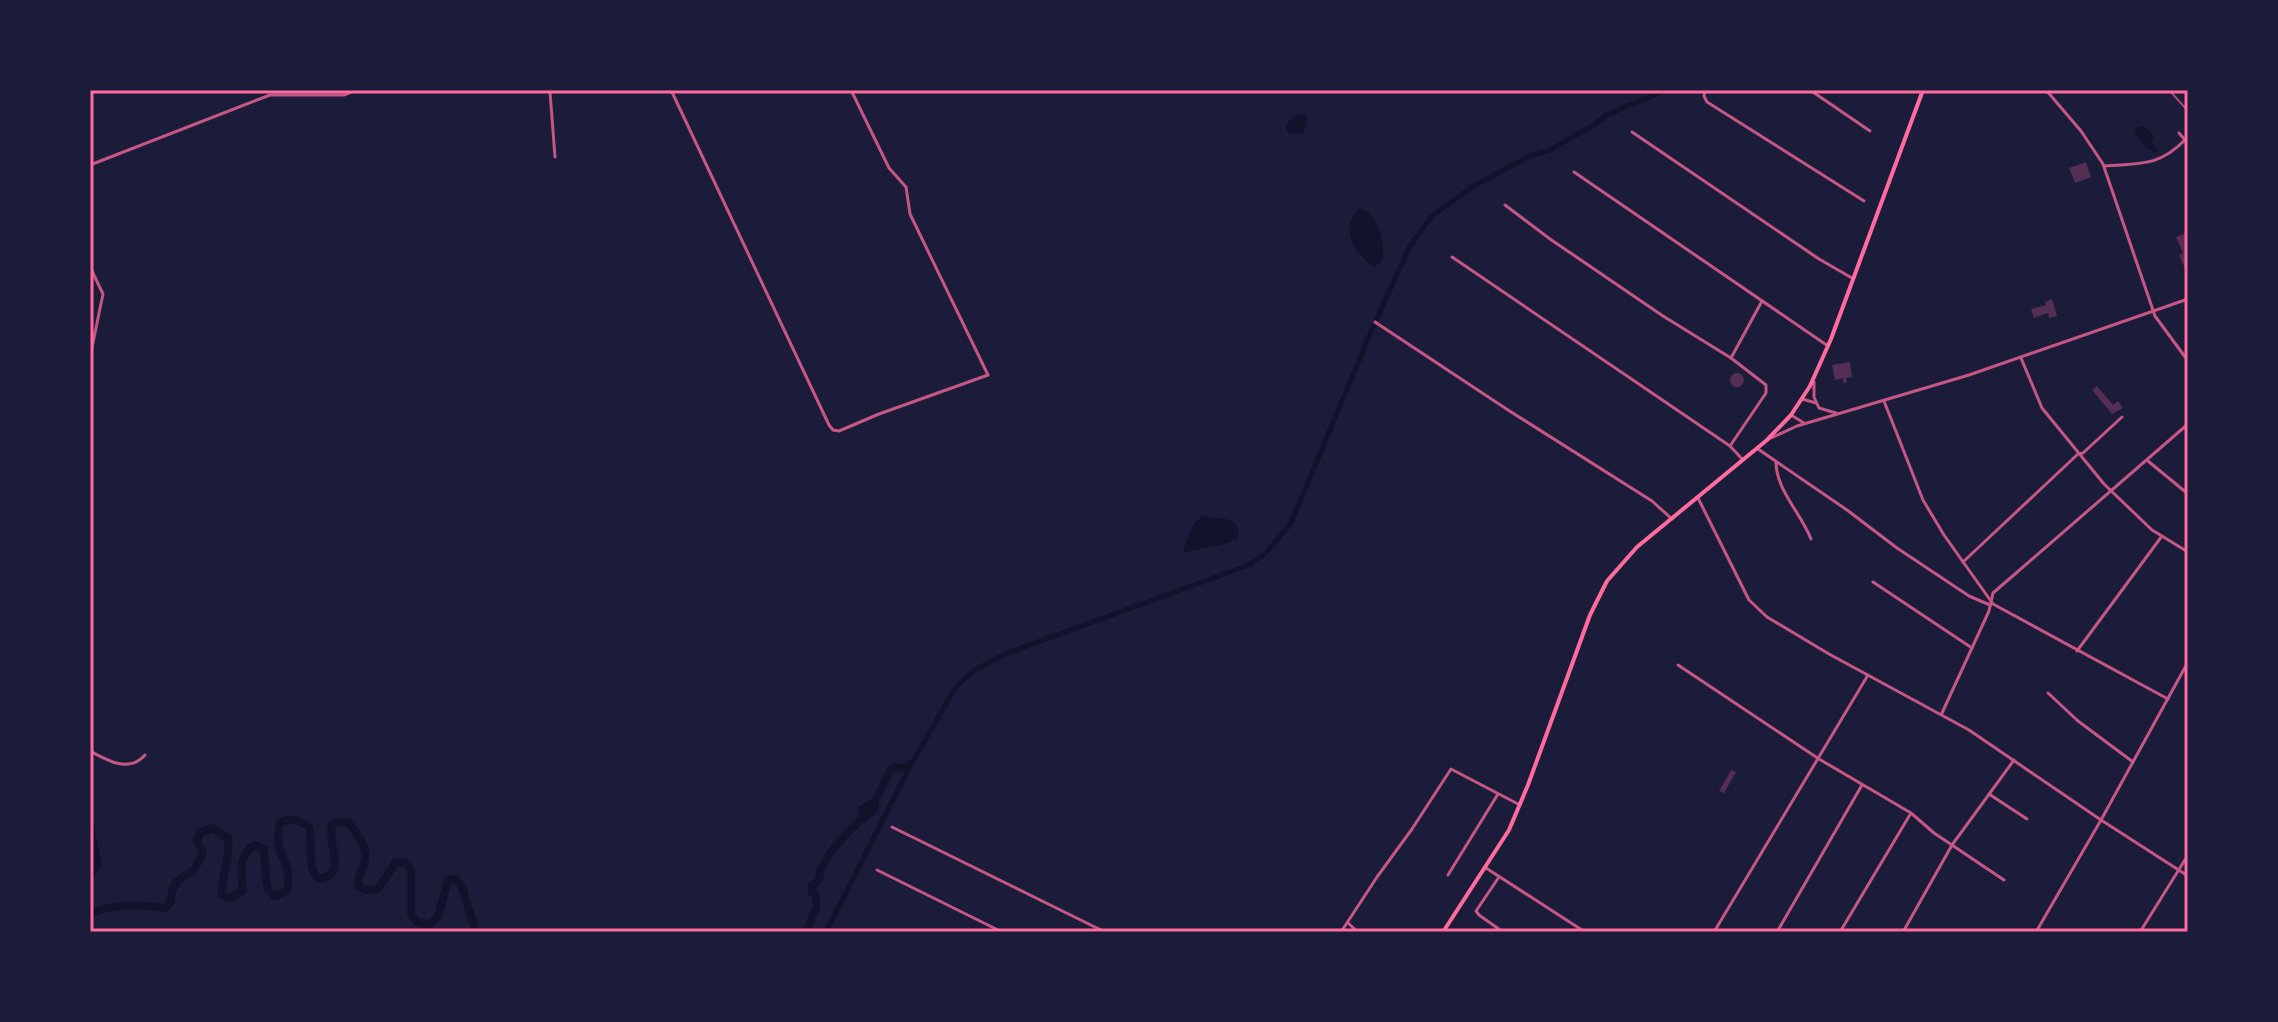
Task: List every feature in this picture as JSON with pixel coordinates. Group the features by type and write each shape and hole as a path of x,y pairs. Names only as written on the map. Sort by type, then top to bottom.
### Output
{"main road":[{"path":"1443,932 1509,830 1602,588 1630,554 1767,440 1791,415 1814,379 1923,90"}],"street":[{"path":"90,165 270,95 344,95 356,90"},
{"path":"547,90 550,92 555,157"},
{"path":"671,90 829,425 839,431 988,375 910,214 906,187 889,168 851,90"},
{"path":"1810,90 1870,131"},
{"path":"2046,90 2081,131 2104,166 2152,311 2188,361"},
{"path":"1704,92 1707,102 1864,201"},
{"path":"1632,132 1819,259 1854,279"},
{"path":"2104,166 2156,161 2186,142 2179,133"},
{"path":"1574,172 1828,346"},
{"path":"1505,205 1550,239 1731,358 1766,385 1767,391 1730,446"},
{"path":"1452,257 1730,446 1744,460"},
{"path":"90,267 103,294 90,357"},
{"path":"1767,440 1807,423 2021,358 2188,299"},
{"path":"1731,358 1762,300"},
{"path":"1375,322 1652,501 1672,519"},
{"path":"2021,358 2042,408 2078,454 2138,518 2188,552"},
{"path":"1814,379 1819,408 1815,421"},
{"path":"1802,399 1816,403"},
{"path":"1884,401 1923,500 1990,603"},
{"path":"1819,408 1841,413"},
{"path":"1791,415 1799,422 1807,423"},
{"path":"1963,562 2122,417"},
{"path":"1942,714 1993,593 2188,424"},
{"path":"1758,448 1969,596 1990,603 2168,699"},
{"path":"2147,460 2188,494"},
{"path":"1776,462 1780,483 1811,539"},
{"path":"1698,498 1754,606 1767,617 1942,714 2188,876"},
{"path":"2077,651 2162,536"},
{"path":"1873,582 1972,648"},
{"path":"2036,932 2188,662"},
{"path":"1678,665 1819,759 1911,813 2004,880"},
{"path":"1714,932 1868,675"},
{"path":"2048,693 2078,721 2133,762"},
{"path":"90,751 113,763 126,765 137,762 145,755"},
{"path":"1903,932 1952,845 2014,760"},
{"path":"1341,932 1451,769 1520,805"},
{"path":"1777,932 1862,785"},
{"path":"1448,875 1498,794"},
{"path":"1989,794 2027,819"},
{"path":"1840,932 1911,813"},
{"path":"892,827 1105,932"},
{"path":"2140,932 2188,855"},
{"path":"1486,868 1585,932"},
{"path":"877,870 1002,932"},
{"path":"1499,877 1476,911 1503,932"},
{"path":"1348,923 1358,932"}],"shaded area":[{"path":"1304,114 1307,121 1302,134 1291,134 1286,129 1288,123 1295,116"},
{"path":"2139,126 2144,126 2154,136 2151,142 2157,149 2156,153 2145,147 2135,133"},
{"path":"1359,209 1371,215 1379,229 1382,261 1374,267 1355,248 1352,240 1350,224"},
{"path":"1203,516 1227,519 1236,524 1237,539 1185,552 1194,523"}],"building":[{"path":"2086,162 2091,177 2075,183 2069,168"},
{"path":"2188,232 2188,275 2179,255 2183,253 2176,237"},
{"path":"2052,299 2057,316 2049,318 2048,313 2034,318 2031,309 2046,305 2045,302"},
{"path":"1850,362 1852,377 1846,378 1847,382 1843,383 1843,378 1835,380 1832,365"},
{"path":"1737,373 1744,380 1737,387 1730,380"},
{"path":"2097,386 2113,405 2118,401 2123,408 2112,414 2092,390"},
{"path":"1731,770 1736,772 1724,793 1719,791"}],"waterway":[{"path":"1377,318 1410,246 1432,216 1472,187 1532,155 1550,150 1608,114 1666,90"},
{"path":"906,773 956,687 973,671 1005,654 1249,565 1266,553 1291,523 1373,327"},
{"path":"806,932 816,908 812,885 818,882 824,863 847,833 875,809 875,802 891,769 906,768 910,764"},
{"path":"826,932 904,778"},
{"path":"864,818 862,809 875,802"},
{"path":"90,914 127,905 165,908 170,903 177,881 194,870 203,853 197,841 200,833 212,828 228,838 222,895 231,898 243,890 243,860 254,845 264,849 268,889 274,896 287,891 288,871 278,838 280,823 284,821 298,821 309,827 315,875 320,879 329,876 335,864 332,825 337,822 349,823 363,845 365,855 358,879 359,887 378,889 396,862 405,863 411,870 411,914 417,922 429,925 438,917 448,880 456,879 462,887 474,932"},
{"path":"90,827 98,865 90,874"}],"railway":[{"path":"2169,90 2188,111"}]}
